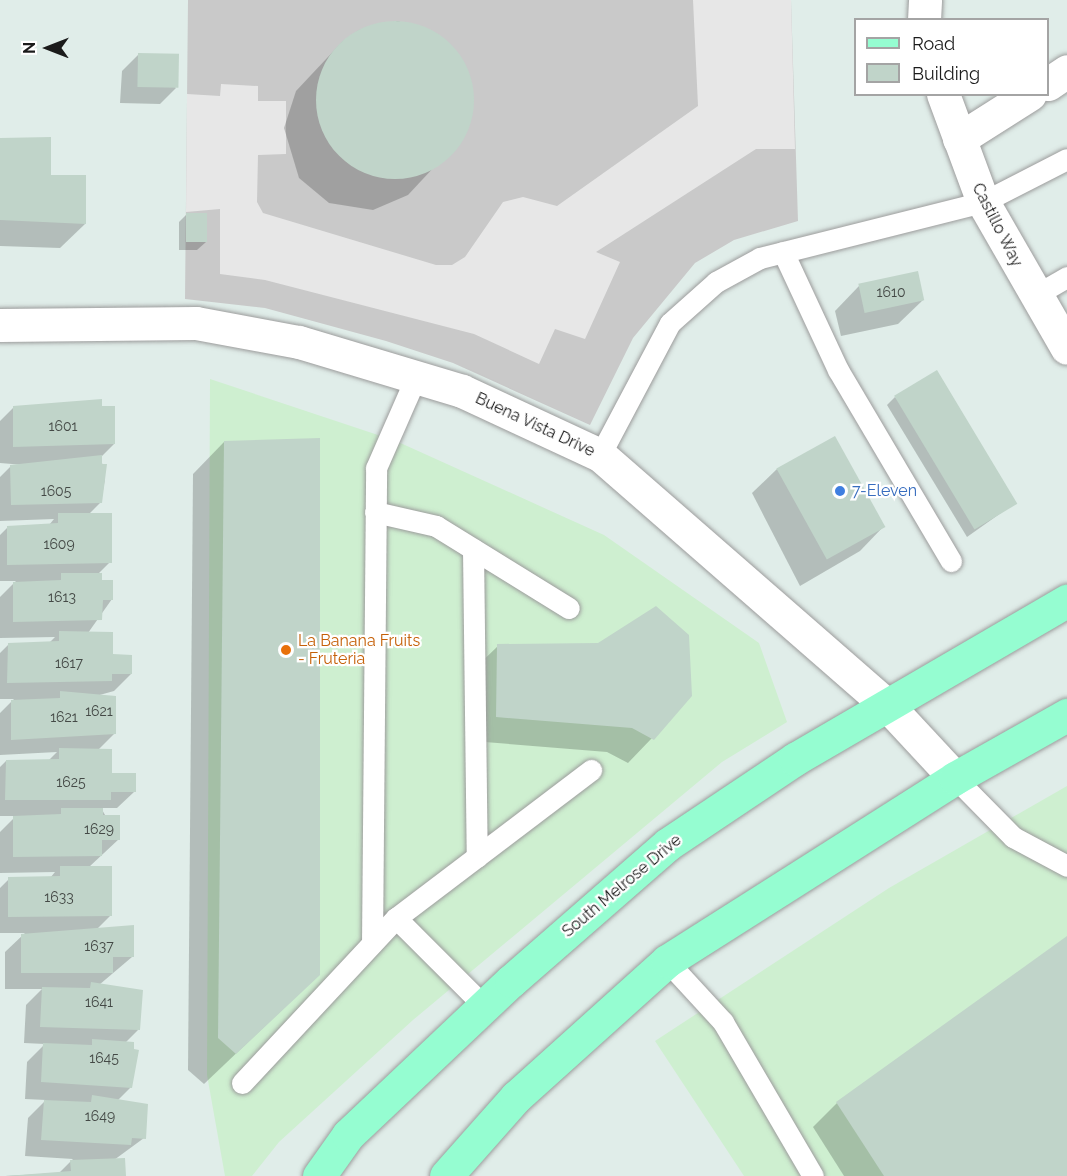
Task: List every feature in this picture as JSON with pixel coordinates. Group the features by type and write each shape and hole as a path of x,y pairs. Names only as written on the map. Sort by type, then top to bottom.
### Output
{"main road":[{"name":"South Melrose Drive","path":"319,1176 348,1135 484,1006 668,844 795,759 890,708 1067,601"},
{"path":"446,1176 516,1097 667,961 955,778 1067,715"}],"street":[{"path":"924,18 925,0"},
{"path":"1049,83 1067,71"},
{"name":"Castillo Way","path":"944,96 983,202 1034,296 1067,348"},
{"path":"959,139 1027,96"},
{"name":"Buena Vista Drive","path":"0,325 196,323 298,342 462,391 600,455 890,708 955,778"}],"lane":[{"path":"600,455 670,323 716,282 783,252 983,202 1067,159"},
{"path":"783,252 838,370 951,561"},
{"path":"1034,296 1067,277"},
{"path":"372,944 376,468 416,377"},
{"path":"375,512 436,526 569,608"},
{"path":"473,549 477,857"},
{"path":"242,1083 396,918 591,770"},
{"path":"955,778 1013,837 1067,866"},
{"path":"396,918 484,1006"},
{"path":"667,961 723,1022 813,1176"}],"shaded area":[{"path":"188,0 791,0 798,221 734,240 695,263 633,338 590,425 453,363 386,341 265,308 185,299"},
{"path":"693,0 791,0 795,149 756,149 596,252 620,262 585,339 555,329 539,364 474,334 265,280 220,274 220,209 186,212 187,94 220,96 221,84 258,86 258,101 286,101 286,154 258,155 257,202 263,213 436,265 452,265 465,257 503,202 523,197 557,206 698,106"},
{"path":"210,379 396,441 604,535 759,643 787,722 722,762 413,1020 279,1142 252,1176 225,1176 207,1075"},
{"path":"1067,786 1067,1176 744,1176 655,1041 889,888"}],"building":[{"path":"395,21 410,22 425,27 439,34 451,44 461,56 468,70 473,85 473,115 468,130 461,144 451,156 439,166 425,173 410,178 395,179 380,178 365,173 351,166 339,156 329,144 322,130 317,115 316,100 317,85 322,70 329,56 339,44 351,34 365,27 380,22"},
{"path":"138,53 179,54 178,88 137,87"},
{"path":"51,137 51,175 86,175 86,224 0,220 0,138"},
{"path":"186,213 207,213 207,242 186,242"},
{"path":"918,271 924,300 865,313 858,284"},
{"path":"937,370 1017,504 974,529 894,396"},
{"path":"102,399 102,406 115,406 115,444 13,447 13,406"},
{"path":"835,436 885,527 827,559 776,468"},
{"path":"320,438 320,975 236,1054 218,1038 224,441"},
{"path":"102,455 102,464 107,464 102,503 11,505 10,465"},
{"path":"58,513 112,513 112,563 7,565 7,526 58,523"},
{"path":"61,573 102,573 102,580 113,580 113,600 103,600 102,620 13,622 13,582 61,580"},
{"path":"656,606 689,635 692,696 654,740 632,728 496,717 497,644 598,643"},
{"path":"59,631 113,632 113,654 132,655 132,674 112,674 112,681 7,683 8,643 59,641"},
{"path":"60,691 116,696 116,734 11,740 11,700 60,698"},
{"path":"59,748 112,749 112,773 136,773 136,792 111,792 111,800 5,800 6,760 59,759"},
{"path":"61,808 103,808 103,815 120,815 120,840 102,840 102,856 13,857 13,816 61,814"},
{"path":"60,866 112,866 112,916 8,917 8,877 60,876"},
{"path":"134,925 134,957 113,957 113,973 21,973 21,934"},
{"path":"1067,936 1067,1176 884,1176 836,1102"},
{"path":"91,982 143,990 140,1030 40,1027 42,987 90,988"},
{"path":"92,1039 134,1042 134,1049 139,1050 132,1088 41,1082 43,1043 92,1045"},
{"path":"92,1095 148,1104 146,1139 132,1138 131,1145 41,1140 44,1100 91,1102"},
{"path":"125,1158 126,1176 6,1176 71,1171 70,1160"}],"place":[{"name":"7-Eleven","path":"840,491"},
{"name":"La Banana Fruits - Fruteria","path":"286,650"}]}
